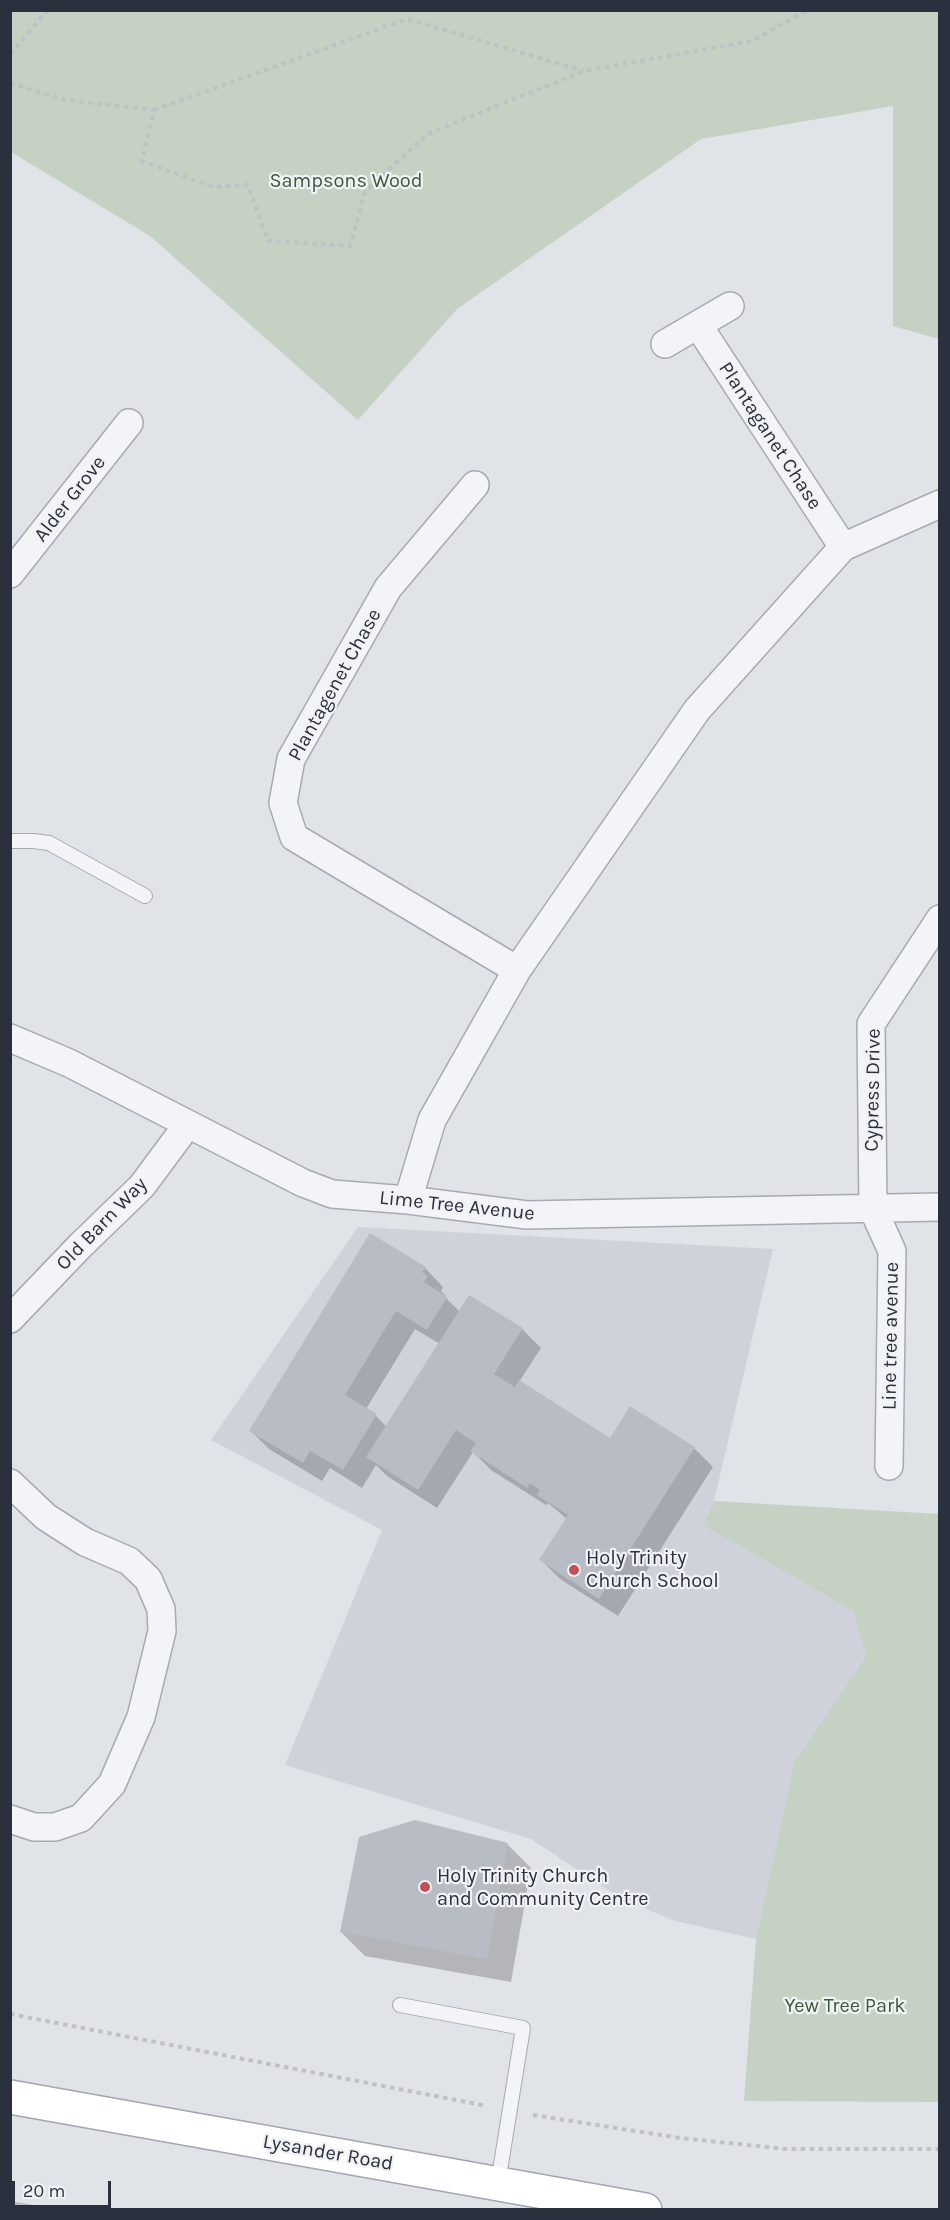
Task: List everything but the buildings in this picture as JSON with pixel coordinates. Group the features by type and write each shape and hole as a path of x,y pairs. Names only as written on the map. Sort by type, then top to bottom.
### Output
{"main road":[{"name":"Lysander Road","path":"10,2097 645,2210"}],"street":[{"path":"665,344 730,306"},
{"name":"Plantaganet Chase","path":"698,325 843,547"},
{"name":"Alder Grove","path":"10,574 129,423"},
{"name":"Plantagenet Chase","path":"475,485 388,588 291,759 284,803 294,837 517,970"},
{"path":"408,1200 432,1120 517,970 697,710 843,547 939,504"},
{"name":"Cypress Drive","path":"873,1209 871,1024 939,919"},
{"name":"Lime Tree Avenue","path":"10,1038 69,1063 293,1178 332,1194 408,1200 527,1215 939,1207"},
{"name":"Old Barn Way","path":"10,1319 142,1186 188,1124"},
{"name":"Line tree avenue","path":"873,1209 891,1251 889,1466"},
{"path":"10,1483 46,1517 85,1542 129,1561 148,1579 161,1609 162,1631 141,1717 112,1784 81,1818 55,1827 33,1827 10,1819"}],"lane":[{"path":"10,841 49,843 145,896"},
{"path":"400,2005 524,2028 498,2183"}],"path":[{"path":"10,54 48,10"},
{"path":"154,110 141,161 213,187 248,185 268,241 350,246 365,192 427,134 584,71 752,41 808,10"},
{"path":"10,83 65,100 154,110 407,19 584,71"},
{"path":"10,2014 562,2121 680,2138 786,2149 939,2149"}],"shaded area":[{"name":"Holy Trinity Church School","path":"358,1227 773,1249 714,1501 703,1525 853,1611 866,1656 794,1763 756,1939 675,1921 620,1898 531,1839 285,1765 382,1530 211,1440"}],"green space":[{"name":"Sampsons Wood","path":"10,11 939,11 939,339 893,326 893,106 701,139 457,309 358,420 150,236 11,152"},
{"name":"Yew Tree Park","path":"714,1501 939,1514 939,2102 744,2101 756,1939 794,1763 866,1656 853,1611 703,1525"}],"place":[{"name":"Holy Trinity Church School","path":"574,1570"},
{"name":"Holy Trinity Church and Community Centre","path":"425,1887"}]}
